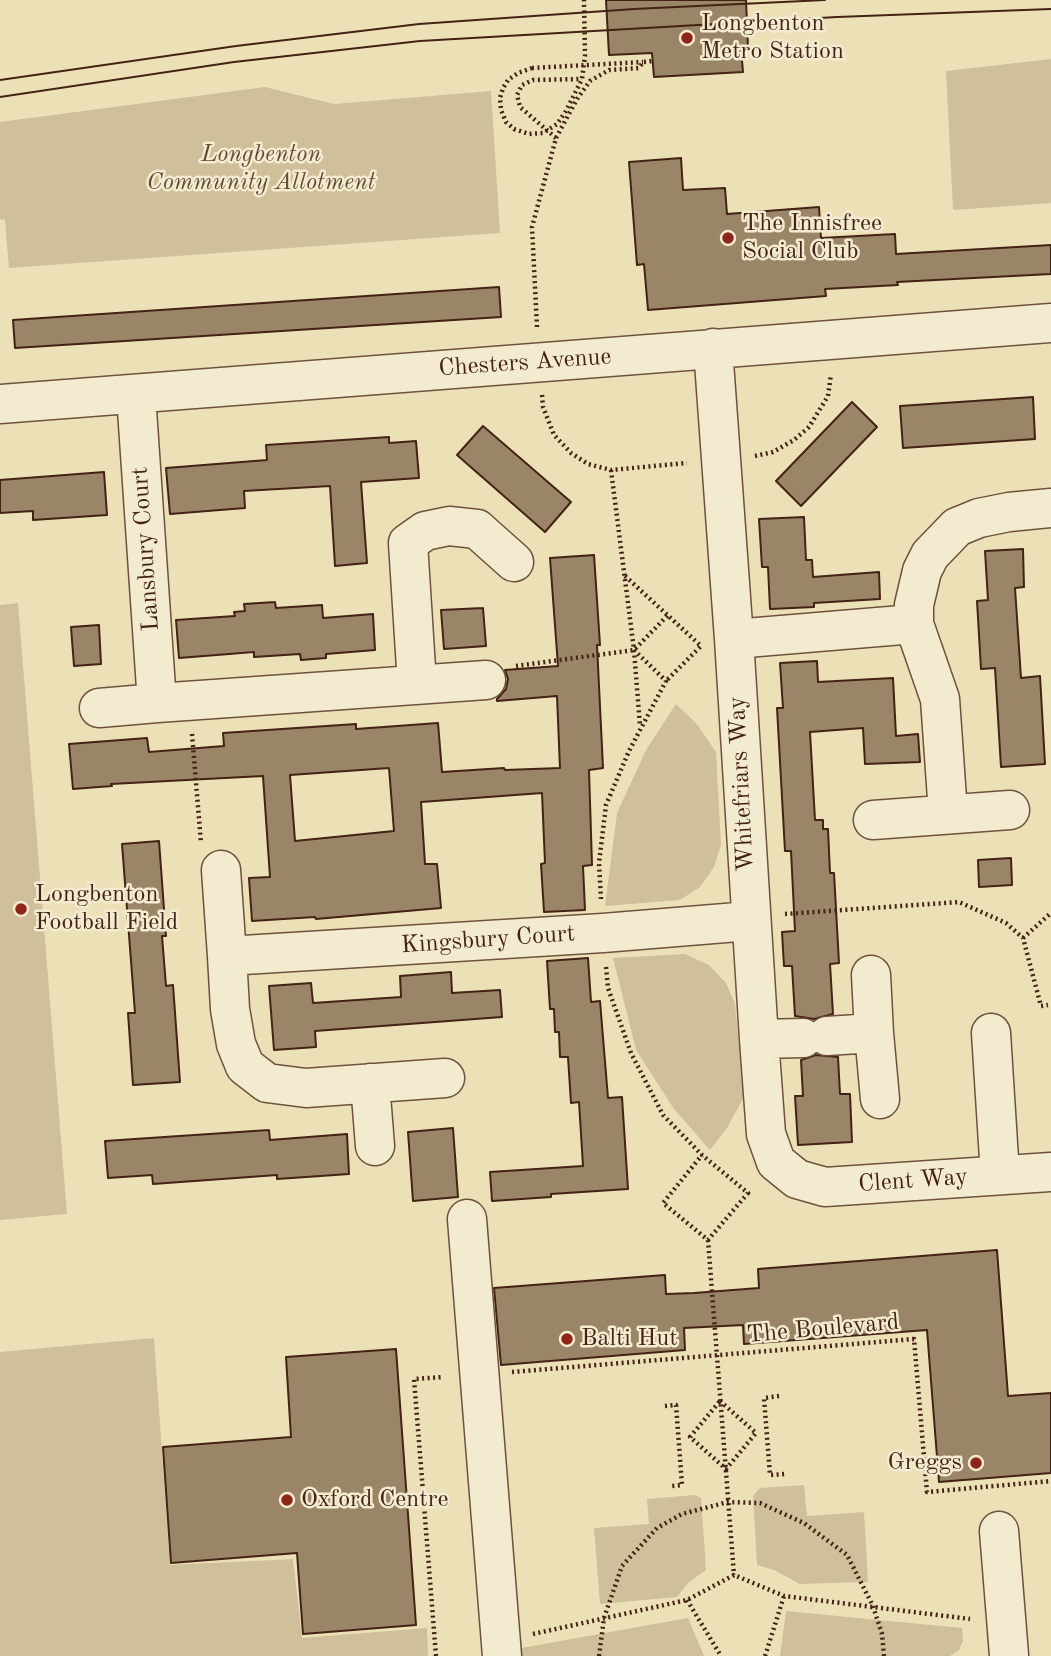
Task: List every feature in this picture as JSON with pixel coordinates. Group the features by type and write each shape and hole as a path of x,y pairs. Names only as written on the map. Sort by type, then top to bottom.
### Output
{"street":[{"name":"Chesters Avenue","path":"0,404 1051,323"},
{"name":"Whitefriars Way","path":"713,348 766,1134 776,1162 797,1179 825,1188"},
{"name":"Lansbury Court","path":"136,394 173,702"},
{"path":"948,813 940,699 914,624 914,605 922,571 930,555 957,527 979,518 1051,508"},
{"path":"416,684 408,543 425,531 449,526 477,528 514,562"},
{"path":"734,639 914,624"},
{"path":"99,708 486,680"},
{"path":"873,820 1010,810"},
{"path":"221,870 230,1009 236,1044 245,1066 267,1083 306,1088 445,1078"},
{"name":"Kingsbury Court","path":"227,956 603,933 750,919"},
{"path":"871,975 880,1099"},
{"path":"759,1039 874,1033"},
{"name":"Clent Way","path":"991,1033 1000,1175"},
{"path":"370,1083 375,1146"},
{"name":"Clent Way","path":"825,1188 1051,1172"},
{"path":"467,1219 501,1649"},
{"path":"999,1531 1008,1648"}],"path":[{"path":"584,0 585,57 582,79 566,111 557,124 543,133 529,134 514,129 506,122 500,98 503,88 518,73 532,68 643,62 653,61"},
{"path":"539,362 532,227 556,138 590,81 609,70 639,68 643,62"},
{"path":"556,138 520,107 517,96 522,85 533,80 582,79"},
{"path":"611,470 634,650 641,730"},
{"path":"625,576 701,646 666,681 641,730 606,805 599,863 608,988 631,1053 663,1115 702,1155 748,1193 708,1240 734,1575"},
{"path":"486,680 493,669 634,650 668,615"},
{"path":"634,650 666,681"},
{"path":"173,702 202,853 221,870"},
{"path":"750,919 959,902 1006,923 1023,938 1041,1006 1048,1005"},
{"path":"1023,938 1051,913"},
{"path":"702,1155 663,1203 708,1240"},
{"name":"The Boulevard","path":"498,1373 914,1339 926,1492 1051,1481"},
{"path":"414,1379 436,1656"},
{"path":"779,1396 764,1398 766,1432 770,1475 785,1474"},
{"path":"720,1401 756,1433"},
{"path":"679,1438 690,1437 720,1401"},
{"path":"665,1406 676,1405 679,1438 682,1485 672,1486"},
{"path":"726,1469 756,1433 766,1432"},
{"path":"690,1437 726,1469"},
{"path":"599,1656 604,1618 622,1566 657,1528 682,1514 728,1502 760,1503 804,1523 847,1555 873,1606 882,1634 884,1656"},
{"path":"501,1649 604,1618 687,1600 734,1575"},
{"path":"734,1575 784,1596 873,1606 1008,1648"},
{"path":"765,1656 784,1596"},
{"path":"687,1600 721,1656"}],"green space":[{"path":"1051,59 1051,203 953,210 946,71"},
{"name":"Longbenton Community Allotment","path":"265,87 334,104 491,91 500,233 9,268 5,220 0,219 0,122"},
{"name":"Longbenton Football Field","path":"18,603 67,1214 0,1220 0,605"},
{"path":"676,704 696,723 716,752 721,845 714,867 700,887 680,900 605,906 617,813 646,750"},
{"path":"685,954 709,965 726,983 735,1004 744,1097 727,1128 710,1150 674,1109 636,1050 613,958"},
{"path":"154,1338 170,1565 293,1559 302,1638 427,1628 428,1656 0,1656 0,1352"},
{"path":"804,1485 807,1516 864,1512 868,1582 800,1584 774,1570 757,1565 753,1496 760,1488"},
{"path":"695,1495 701,1498 706,1570 689,1582 677,1597 600,1604 594,1528 649,1524 647,1499"},
{"path":"786,1611 962,1628 963,1641 959,1650 950,1656 780,1656"},
{"path":"688,1618 704,1656 517,1656 516,1649"}],"building":[{"path":"606,0 746,0 748,48 741,49 743,72 654,77 652,53 609,55"},
{"name":"The Innisfree Social Club","path":"681,158 683,190 725,188 727,214 819,207 821,238 895,234 896,254 1051,245 1051,274 897,282 898,285 825,289 826,296 648,310 644,264 637,265 629,162"},
{"path":"499,287 501,317 15,348 13,320"},
{"path":"1033,397 1035,439 903,448 900,406"},
{"path":"852,402 877,427 801,506 776,481"},
{"path":"483,426 571,502 545,532 457,455"},
{"path":"389,437 389,443 416,441 419,478 361,482 367,563 335,566 330,486 244,491 245,508 170,514 166,468 267,460 266,445"},
{"path":"104,472 107,515 33,520 33,511 0,513 0,480"},
{"path":"804,517 806,560 812,560 813,577 879,572 880,599 770,609 768,567 762,567 759,519"},
{"path":"1023,549 1024,587 1015,588 1021,678 1040,676 1045,764 1001,767 995,668 981,669 977,601 988,600 985,551"},
{"path":"594,555 600,645 597,645 603,768 589,770 592,865 583,866 585,910 544,912 541,864 545,863 542,793 421,802 425,864 437,864 441,908 316,919 252,921 249,878 270,877 263,776 111,784 112,786 73,789 69,744 147,738 149,752 224,746 223,733 356,724 356,729 438,723 442,772 560,768 557,696 497,701 506,689 508,679 505,670 558,666 550,558","holes":["389,768 394,831 295,841 290,775"]},
{"path":"275,602 276,608 322,605 323,618 373,614 375,650 326,654 326,658 301,660 300,654 254,657 254,652 179,658 176,620 235,616 234,612 245,611 244,604"},
{"path":"483,608 486,646 444,649 441,610"},
{"path":"99,625 101,664 74,666 71,627"},
{"path":"817,661 818,682 893,678 896,736 918,734 920,762 865,764 863,728 810,732 815,820 823,820 823,829 828,829 830,873 834,873 839,963 830,964 833,1014 814,1019 795,1016 792,966 784,966 782,932 795,931 791,851 785,851 777,708 783,708 780,663"},
{"path":"159,841 166,936 162,936 166,986 173,985 180,1082 133,1085 128,1013 135,1013 122,844"},
{"path":"1011,858 1012,885 979,887 978,860"},
{"path":"588,958 591,1002 600,1001 608,1098 622,1097 628,1189 492,1201 490,1172 583,1166 579,1102 571,1103 568,1057 560,1057 559,1032 555,1032 554,1009 550,1009 547,961"},
{"path":"451,972 452,993 500,990 502,1017 315,1031 316,1047 274,1050 269,986 311,983 313,1003 401,997 400,976"},
{"path":"816,1055 838,1057 840,1094 850,1094 852,1142 798,1145 795,1096 803,1096 801,1060"},
{"path":"453,1128 458,1197 413,1201 408,1132"},
{"path":"269,1130 270,1140 347,1134 349,1174 277,1179 277,1175 153,1184 152,1175 108,1178 105,1141"},
{"path":"997,1250 1008,1396 1051,1393 1051,1473 939,1482 927,1330 744,1344 743,1325 684,1328 685,1350 501,1365 494,1288 665,1275 666,1294 694,1293 759,1288 758,1269"},
{"name":"Oxford Centre","path":"396,1349 416,1625 303,1634 297,1553 171,1563 163,1447 291,1437 286,1357"}],"tram line":[{"path":"0,80 236,46 419,24 634,9 825,0"},
{"path":"0,97 234,62 420,41 837,17 1051,9"}],"place":[{"name":"Longbenton Metro Station","path":"687,38"},
{"name":"The Innisfree Social Club","path":"728,238"},
{"name":"Longbenton Football Field","path":"21,909"},
{"name":"Balti Hut","path":"567,1339"},
{"name":"Greggs","path":"976,1463"},
{"name":"Oxford Centre","path":"287,1500"}]}
